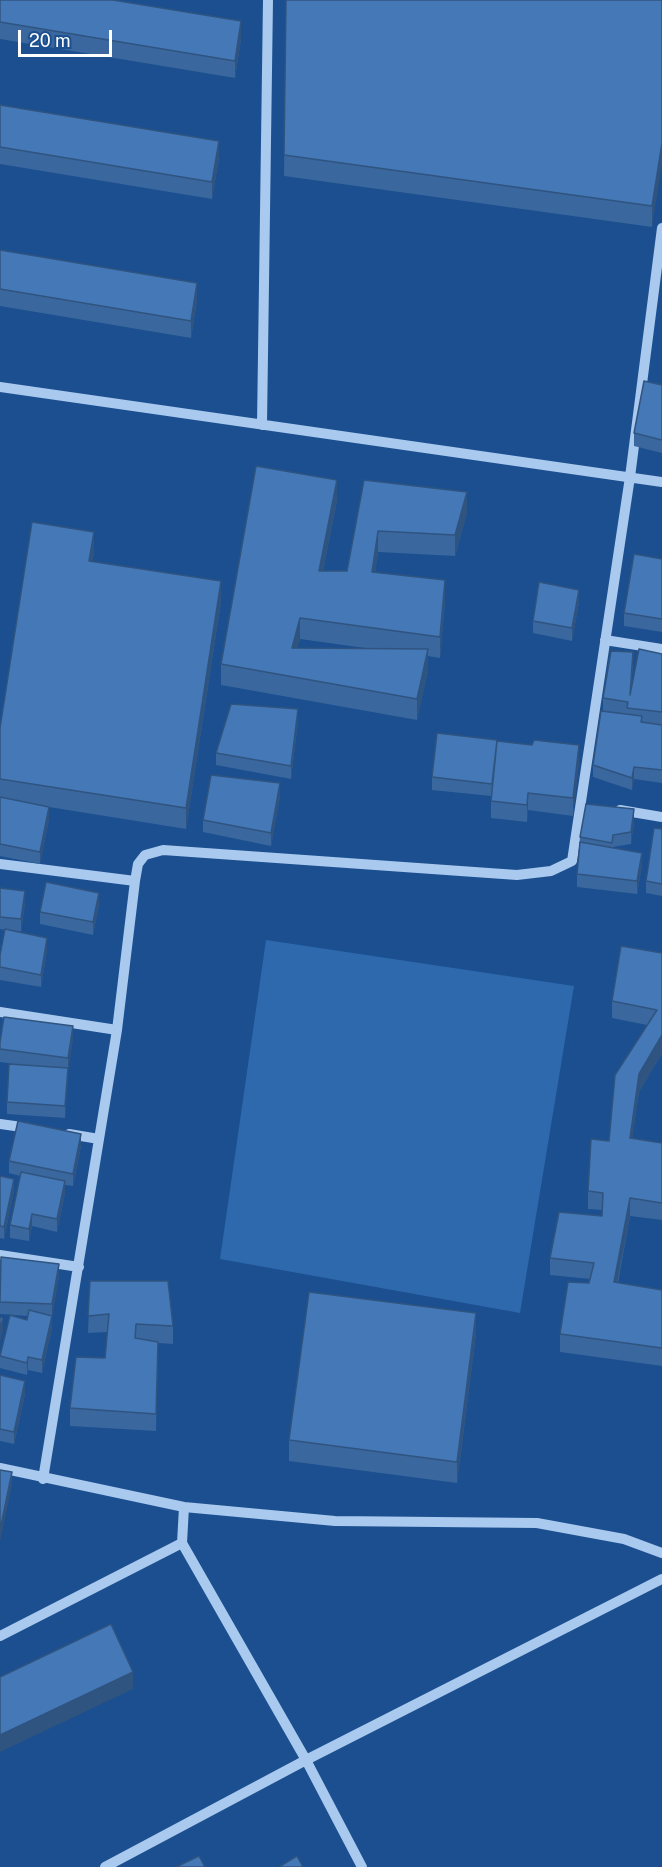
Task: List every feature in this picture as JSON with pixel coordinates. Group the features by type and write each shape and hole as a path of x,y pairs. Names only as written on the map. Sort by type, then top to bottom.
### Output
{"street":[{"path":"262,425 268,0"},
{"path":"43,1479 117,1030 135,881 138,864 145,855 162,850 517,875 551,871 572,861 630,477 662,228"},
{"path":"0,387 662,482"},
{"path":"605,640 662,649"},
{"path":"581,804 592,806"},
{"path":"604,808 662,817"},
{"path":"0,864 135,881"},
{"path":"0,1012 117,1030"},
{"path":"0,1124 99,1139"},
{"path":"0,1255 79,1267"},
{"path":"0,1468 43,1479 184,1507 335,1521 537,1523 624,1539 662,1553"},
{"path":"184,1507 182,1543 306,1760 362,1867"},
{"path":"0,1636 182,1543"},
{"path":"105,1867 306,1760 662,1579"}],"shaded area":[{"path":"266,940 574,986 520,1313 220,1259"}],"building":[{"path":"0,0 113,0 241,21 235,61 0,22"},
{"path":"286,0 662,0 662,143 652,206 284,155"},
{"path":"0,105 219,141 212,182 0,147"},
{"path":"0,250 197,283 191,321 0,289"},
{"path":"644,381 662,385 662,440 634,433"},
{"path":"256,466 337,480 319,571 347,571 364,480 467,492 455,535 378,531 372,572 445,580 440,637 300,618 292,648 428,649 417,699 221,664"},
{"path":"32,522 94,532 89,561 221,581 186,808 0,779 0,728"},
{"path":"634,554 662,559 662,619 624,613"},
{"path":"539,582 579,590 572,628 533,621"},
{"path":"639,649 662,654 662,712 627,708 628,702 603,698 611,651 633,652 630,695"},
{"path":"231,704 298,709 291,766 216,753"},
{"path":"601,711 642,716 641,722 662,725 662,770 634,767 632,778 593,765"},
{"path":"437,733 497,740 492,784 432,777"},
{"path":"534,740 579,745 573,798 528,793 527,805 491,801 497,741 532,745"},
{"path":"211,775 280,783 271,833 203,820"},
{"path":"0,797 49,807 40,852 0,844"},
{"path":"586,804 634,809 631,832 613,835 612,843 580,837"},
{"path":"654,828 662,829 662,884 646,881"},
{"path":"580,842 642,853 637,881 577,874"},
{"path":"46,882 99,893 93,922 40,912"},
{"path":"0,888 25,891 21,919 0,917"},
{"path":"5,929 47,938 41,975 0,967"},
{"path":"621,946 662,953 662,1035 639,1074 630,1138 662,1143 662,1203 630,1198 614,1282 662,1290 662,1348 560,1334 568,1282 589,1283 594,1263 550,1258 559,1212 602,1216 603,1193 588,1191 591,1139 609,1141 615,1075 657,1010 612,1001"},
{"path":"4,1017 73,1026 68,1058 0,1049"},
{"path":"9,1064 68,1068 65,1106 7,1102"},
{"path":"18,1121 81,1134 73,1174 9,1161"},
{"path":"21,1172 65,1181 57,1219 32,1214 29,1229 10,1225"},
{"path":"0,1176 14,1179 4,1227 0,1226"},
{"path":"1,1257 59,1264 52,1304 0,1302"},
{"path":"90,1281 168,1281 173,1326 136,1324 135,1338 158,1342 156,1414 70,1408 76,1357 105,1358 109,1314 88,1316"},
{"path":"309,1292 476,1313 457,1462 289,1440"},
{"path":"29,1310 52,1316 42,1360 28,1357 27,1363 0,1356 10,1315 27,1320"},
{"path":"0,1375 25,1381 14,1432 0,1429"},
{"path":"0,1470 12,1472 0,1530"},
{"path":"111,1624 133,1672 0,1735 0,1677"},
{"path":"199,1856 205,1867 176,1867"},
{"path":"297,1856 303,1867 279,1867"}]}
